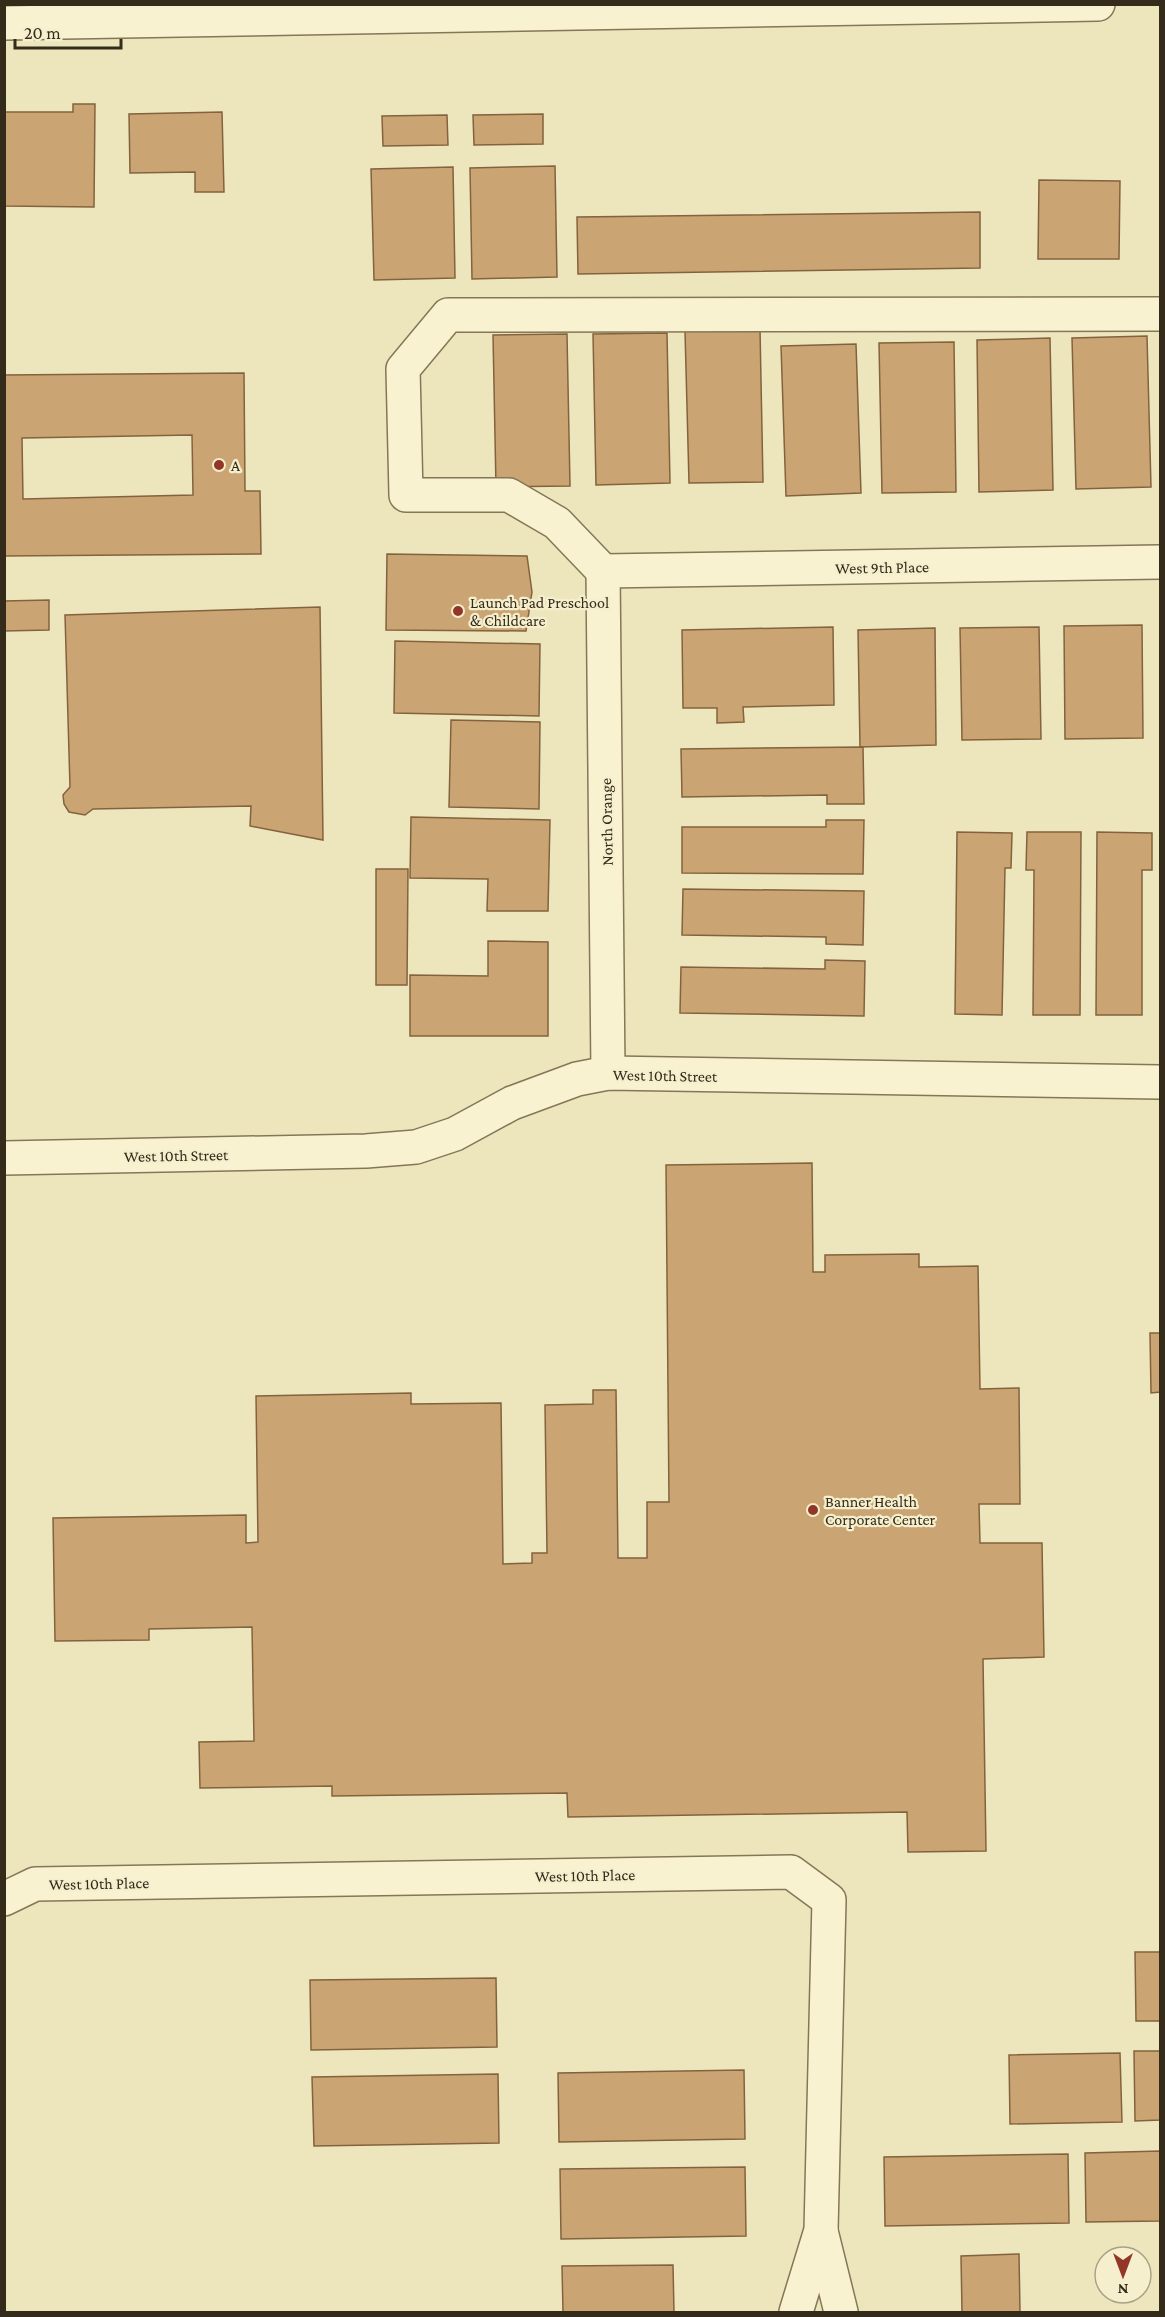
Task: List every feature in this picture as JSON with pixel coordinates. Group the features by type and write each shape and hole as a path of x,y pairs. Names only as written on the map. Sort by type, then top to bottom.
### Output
{"street":[{"path":"4,23 621,9 1098,4"},
{"path":"603,571 557,523 508,495 406,495 403,369 448,315 1161,314"},
{"name":"West 9th Place","path":"603,571 1161,562"},
{"name":"North Orange","path":"603,571 608,1073"},
{"name":"West 10th Street","path":"4,1158 366,1151 417,1147 455,1134 512,1103 577,1079 608,1073 1161,1082"},
{"name":"West 10th Place","path":"4,1899 35,1884 790,1872 829,1900 820,2230 796,2313"},
{"name":"West 10th Place","path":"820,2230 841,2313"}],"building":[{"path":"73,104 95,104 94,207 4,206 4,112 73,112"},
{"path":"222,112 224,192 195,192 195,172 130,173 129,114"},
{"path":"543,114 543,144 474,145 473,115"},
{"path":"447,115 448,145 383,146 382,116"},
{"path":"555,166 557,277 472,279 470,168"},
{"path":"453,167 455,278 374,280 371,169"},
{"path":"1039,180 1120,181 1119,259 1038,259"},
{"path":"980,212 980,268 578,274 577,217"},
{"path":"760,329 763,482 689,483 685,331"},
{"path":"667,333 670,483 596,485 593,334"},
{"path":"567,334 570,486 496,487 493,335"},
{"path":"1147,336 1151,487 1076,489 1072,338"},
{"path":"1050,338 1053,490 979,492 977,340"},
{"path":"954,342 956,492 882,493 879,343"},
{"path":"856,344 861,493 786,496 781,346"},
{"name":"A","path":"244,373 245,491 260,491 261,554 4,556 4,375","holes":["192,435 193,495 23,499 22,438"]},
{"name":"Launch Pad Preschool & Childcare","path":"387,554 527,556 532,592 526,631 386,630"},
{"path":"49,600 49,630 4,631 4,601"},
{"path":"320,607 323,840 250,826 251,806 93,809 85,815 69,812 64,804 63,795 70,787 65,615"},
{"path":"1142,625 1143,738 1065,739 1064,626"},
{"path":"833,627 834,705 743,707 744,722 717,723 717,708 683,708 682,630"},
{"path":"1039,627 1041,739 962,740 960,628"},
{"path":"935,628 936,745 860,747 858,630"},
{"path":"395,641 540,644 539,716 394,713"},
{"path":"451,720 540,722 539,809 449,807"},
{"path":"863,747 864,804 827,804 827,795 682,797 681,749"},
{"path":"411,817 550,820 548,911 487,911 488,879 410,878"},
{"path":"826,820 864,820 863,874 682,873 682,827 826,827"},
{"path":"957,832 1012,833 1011,868 1005,868 1002,1015 955,1014"},
{"path":"1027,832 1081,832 1080,1015 1033,1015 1034,870 1026,870"},
{"path":"1097,832 1152,833 1152,870 1142,870 1142,1015 1096,1015"},
{"path":"376,869 408,869 407,985 376,985"},
{"path":"683,889 864,891 863,945 826,944 826,937 682,935"},
{"path":"488,941 548,942 548,1036 410,1036 410,975 488,976"},
{"path":"825,960 865,961 864,1016 680,1013 681,967 825,969"},
{"name":"Banner Health Corporate Center","path":"812,1163 813,1272 825,1272 825,1255 919,1254 919,1267 978,1266 980,1389 1019,1388 1020,1504 979,1504 980,1543 1042,1543 1044,1657 983,1659 986,1851 908,1852 907,1812 568,1817 567,1793 332,1796 332,1786 200,1788 199,1742 254,1741 252,1627 149,1629 149,1640 55,1641 53,1518 246,1515 246,1543 258,1542 256,1396 411,1393 411,1404 501,1403 503,1564 532,1563 532,1553 547,1553 545,1405 593,1404 593,1390 616,1390 618,1558 647,1558 647,1502 669,1502 666,1165"},
{"path":"1150,1333 1160,1333 1160,1392 1151,1393"},
{"path":"1135,1952 1160,1952 1160,2021 1136,2021"},
{"path":"496,1978 497,2047 311,2050 310,1980"},
{"path":"1134,2051 1160,2051 1160,2120 1135,2121"},
{"path":"1120,2053 1122,2122 1010,2124 1009,2055"},
{"path":"744,2070 745,2139 559,2142 558,2073"},
{"path":"498,2074 499,2143 314,2146 312,2077"},
{"path":"1160,2151 1160,2221 1086,2222 1085,2153"},
{"path":"1068,2154 1069,2223 885,2226 884,2157"},
{"path":"745,2167 746,2236 561,2239 560,2169"},
{"path":"1019,2254 1020,2312 962,2312 961,2256"},
{"path":"673,2265 674,2312 563,2312 562,2266"}],"place":[{"name":"A","path":"219,465"},
{"name":"Launch Pad Preschool & Childcare","path":"458,611"},
{"name":"Banner Health Corporate Center","path":"813,1510"}]}
